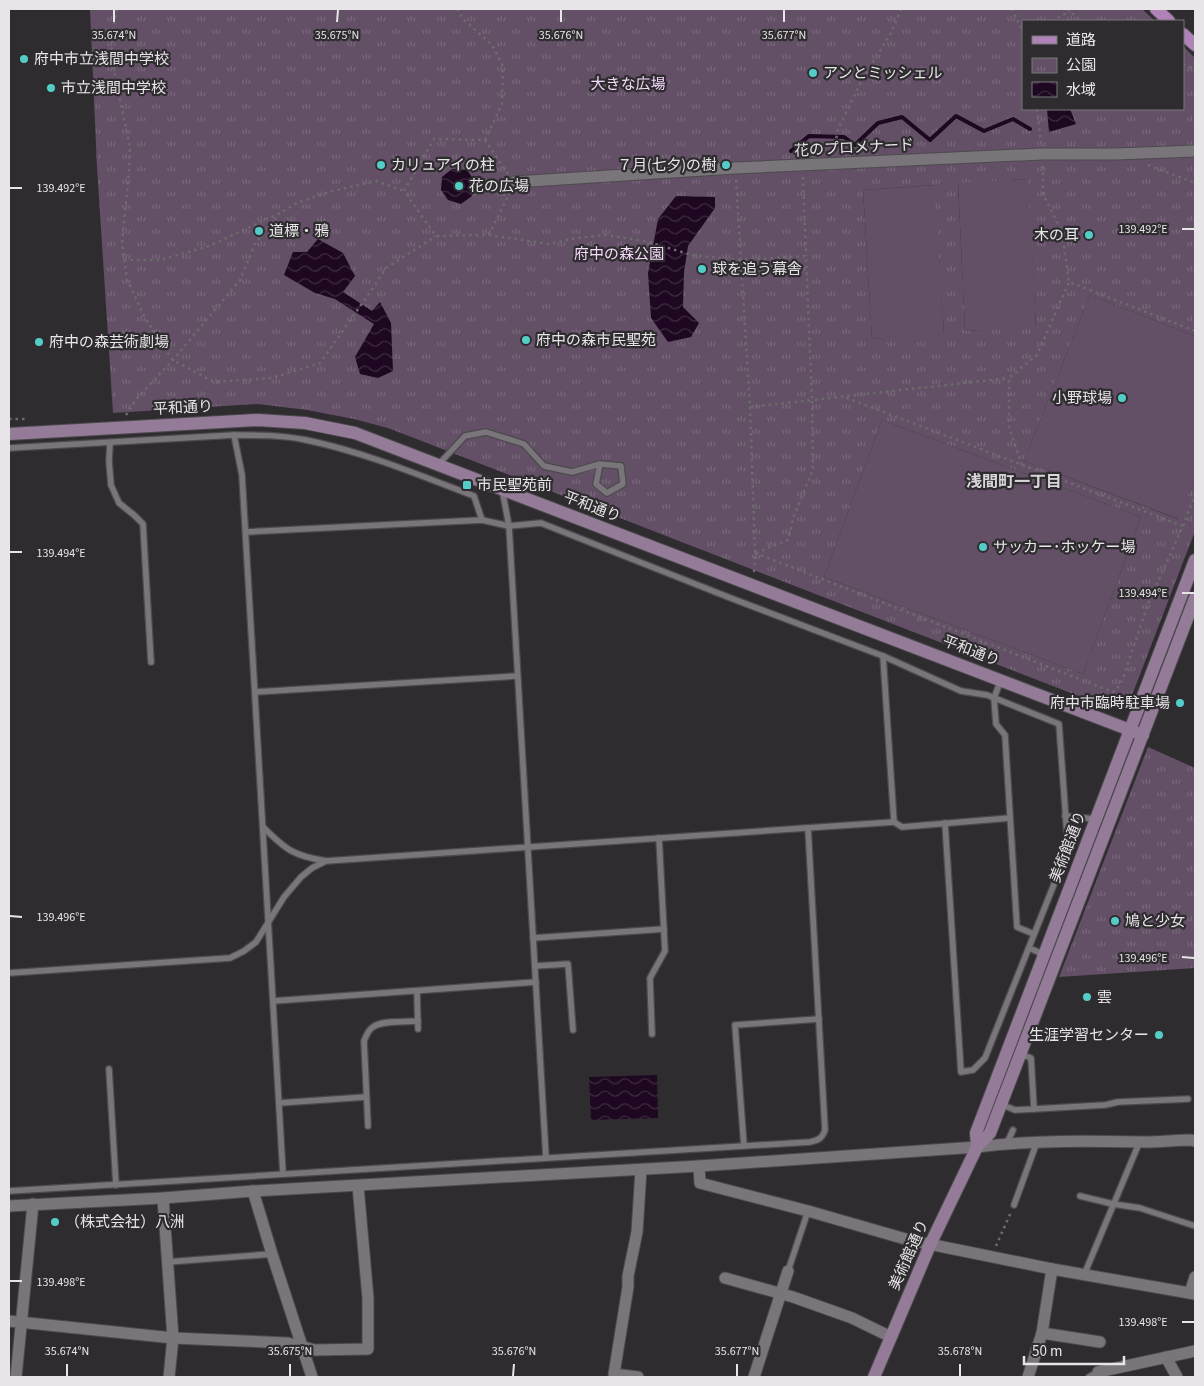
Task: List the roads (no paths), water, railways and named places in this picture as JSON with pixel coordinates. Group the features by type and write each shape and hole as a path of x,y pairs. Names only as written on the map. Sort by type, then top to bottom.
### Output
{"main road":[{"path":"1156,9 1168,20"},
{"path":"1184,35 1195,45"}],"street":[{"name":"花のプロメナード","path":"514,182 735,168 1042,154 1195,151"},
{"name":"平和通り","path":"9,434 258,420 305,423 355,433 1143,735"},
{"name":"美術館通り","path":"976,1147 976,1133 1195,560"},
{"name":"美術館通り","path":"874,1377 930,1244 976,1147 990,1133 1195,598"},
{"path":"1065,899 1078,905"},
{"path":"9,1206 641,1170 976,1147 1007,1143 1083,1140 1195,1141"},
{"path":"698,1166 700,1183 909,1240 1052,1269 1192,1294 1195,1277"},
{"path":"638,1377 614,1374 628,1287 628,1276 637,1232 641,1170"},
{"path":"9,1321 173,1338 288,1343 315,1350 368,1349 368,1298 358,1186"},
{"path":"253,1191 312,1377"},
{"path":"163,1198 173,1338 169,1377"},
{"path":"16,1377 34,1204"},
{"path":"1028,1377 1042,1333 1052,1269"},
{"path":"754,1377 788,1271"},
{"path":"725,1278 781,1294 852,1318 891,1337"},
{"path":"1042,1333 1100,1342"},
{"path":"1093,1375 1195,1351"},
{"path":"1166,1357 1177,1377"}],"lane":[{"path":"438,465 465,436 486,432 524,444 544,466 572,472 600,464 621,466 624,484 607,493 596,484 600,464"},
{"path":"234,435 242,475 246,532 283,1174"},
{"path":"9,448 234,435 258,435 305,440 376,458 474,496 482,520"},
{"path":"110,442 109,461 112,485 119,503 142,524 151,662"},
{"path":"502,489 509,526 546,1158"},
{"path":"246,532 482,520 509,526 541,523 883,656 960,691 987,695 1059,724 1068,849 986,1058 973,1070 961,1072 945,824"},
{"path":"883,656 894,822"},
{"path":"255,692 517,676"},
{"path":"1001,680 994,698 996,724 1005,735 1017,927 1034,934"},
{"path":"1065,816 1096,819"},
{"path":"263,827 279,843 294,853 326,861 894,822 902,827 1010,818"},
{"path":"9,1191 819,1140 825,1130 808,828"},
{"path":"652,1034 650,978 665,951 659,838"},
{"path":"9,973 230,958 256,942 284,897 301,877 312,868 326,861"},
{"path":"533,938 664,929"},
{"path":"1029,948 1056,960"},
{"path":"535,966 568,964 573,1030"},
{"path":"273,1002 536,982"},
{"path":"417,991 418,1029"},
{"path":"744,1146 735,1025 819,1019"},
{"path":"368,1126 364,1041 368,1032 374,1025 418,1021"},
{"path":"1020,1054 1031,1058 1034,1109"},
{"path":"109,1069 116,1185"},
{"path":"279,1103 366,1097"},
{"path":"989,1100 1015,1110 1188,1099"},
{"path":"1007,1143 1013,1130"},
{"path":"1084,1275 1140,1141"},
{"path":"1014,1205 1037,1142"},
{"path":"1080,1196 1140,1208 1195,1226"},
{"path":"788,1271 808,1211"},
{"path":"167,1262 272,1254"}],"water":[{"path":"1047,110 1070,110 1076,124 1049,132"},
{"path":"452,169 467,170 474,180 472,196 461,204 448,200 441,190 442,177"},
{"path":"676,196 715,197 715,208 688,246 684,273 683,307 699,323 691,337 668,342 651,318 648,273 658,219"},
{"path":"318,239 343,253 355,276 343,292 372,311 380,302 391,323 393,371 378,378 360,374 355,357 374,324 335,299 315,293 284,275 293,252 307,252"},
{"path":"657,1075 658,1118 591,1120 589,1077"}],"waterway":[{"path":"791,151 809,136 844,137 855,145 878,123 902,117 930,140 956,116 984,131 1013,119 1030,129"}],"place":[{"name":"府中市立浅間中学校","path":"24,59"},
{"name":"アンとミッシェル","path":"813,73"},
{"name":"市立浅間中学校","path":"51,88"},
{"name":"カリュアイの柱","path":"381,165"},
{"name":"７月(七夕)の樹","path":"726,165"},
{"name":"花の広場","path":"459,186"},
{"name":"道標・鴉","path":"259,231"},
{"name":"木の耳","path":"1089,235"},
{"name":"球を追う幕舎","path":"702,269"},
{"name":"府中の森市民聖苑","path":"526,340"},
{"name":"府中の森芸術劇場","path":"39,342"},
{"name":"小野球場","path":"1122,398"},
{"name":"市民聖苑前","path":"467,485"},
{"name":"サッカー･ホッケー場","path":"983,547"},
{"name":"府中市臨時駐車場","path":"1180,703"},
{"name":"鳩と少女","path":"1115,921"},
{"name":"雲","path":"1087,997"},
{"name":"生涯学習センター","path":"1159,1035"},
{"name":"（株式会社）八洲","path":"55,1222"}],"district":[{"name":"浅間町一丁目","path":"1014,482"}],"park label":[{"name":"大きな広場","path":"628,84"},
{"name":"府中の森公園","path":"619,254"}]}
